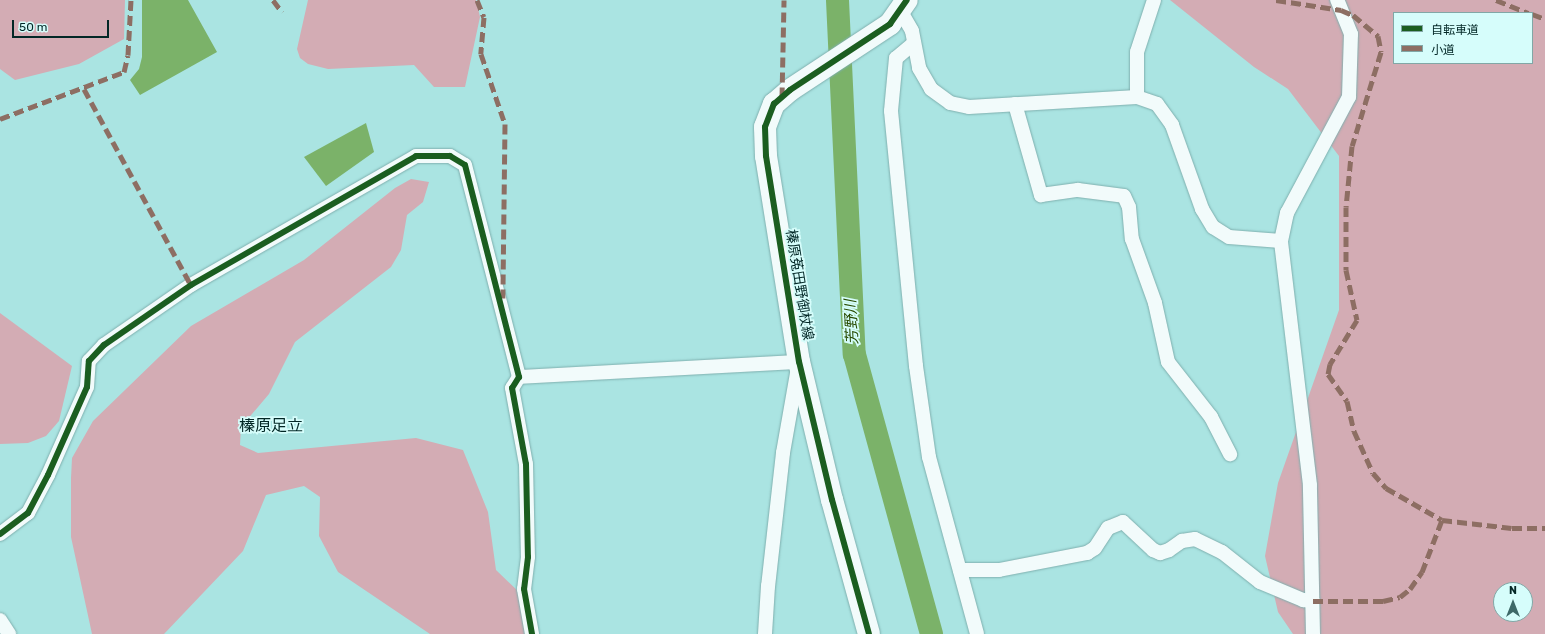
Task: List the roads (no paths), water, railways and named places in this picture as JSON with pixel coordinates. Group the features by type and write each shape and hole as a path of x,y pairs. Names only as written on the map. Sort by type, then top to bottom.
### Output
{"main road":[{"name":"榛原菟田野御杖線","path":"869,634 832,500 799,362 766,156 765,127 774,104 790,90 899,11"}],"street":[{"path":"1136,97 1137,52 1154,0"},
{"path":"1312,634 1313,601 1310,485 1281,241 1287,213 1349,97 1351,34 1337,0"},
{"path":"899,11 912,30 919,68 931,89 950,103 969,107 1136,97 1157,104 1172,125 1202,209 1213,227 1229,237 1281,241"},
{"path":"914,43 896,58 891,111 916,366 929,457 977,634"},
{"path":"1015,104 1041,195 1078,190 1124,196 1129,207 1132,239 1155,303 1168,362 1211,417 1230,454"},
{"path":"0,534 28,513 45,482 87,387 89,361 104,345 191,285 416,156 450,156 465,165 519,377 512,388 526,464 528,557 524,589 532,634"},
{"path":"519,377 799,362 783,454 768,586 765,634"},
{"path":"960,570 999,570 1087,553 1095,548 1108,528 1124,522 1153,550 1160,553 1169,550 1182,541 1195,539 1222,552 1260,582 1303,600 1313,601"},
{"path":"0,620 9,634"}],"waterway":[{"name":"芳野川","path":"837,0 854,354 931,634"}],"district":[{"name":"榛原足立","path":"271,426"}]}
